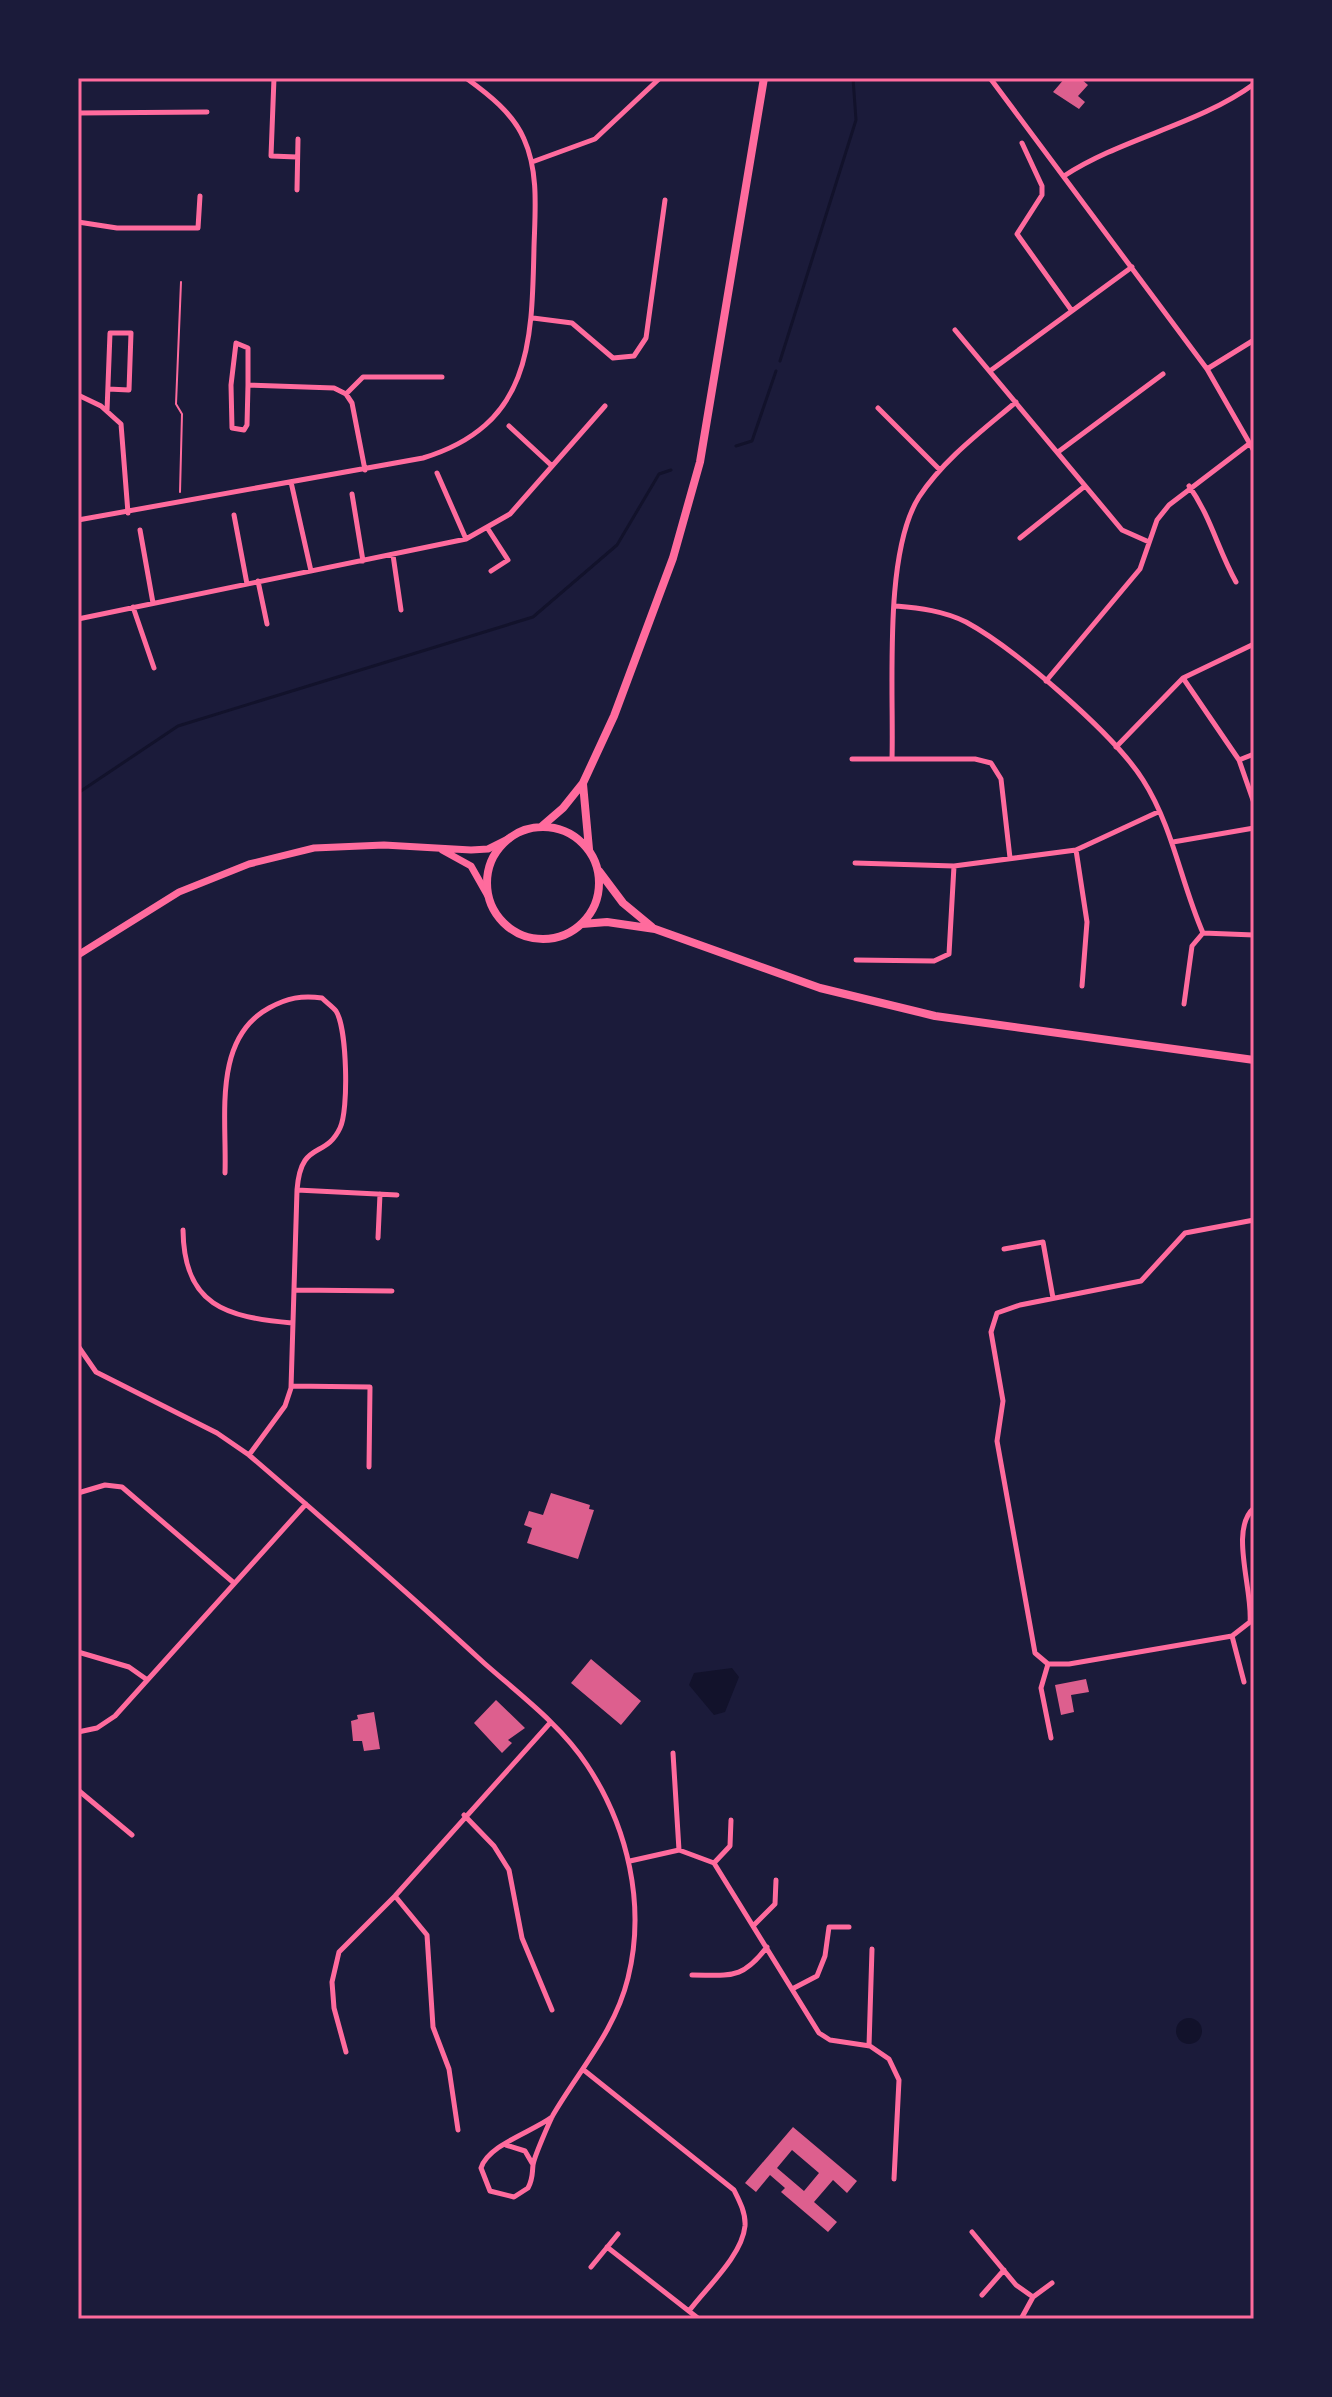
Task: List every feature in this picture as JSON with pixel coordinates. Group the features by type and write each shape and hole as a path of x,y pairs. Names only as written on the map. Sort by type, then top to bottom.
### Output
{"main road":[{"path":"78,955 179,892 249,864 314,848 384,845 488,849 541,827 583,783 614,716 662,589 696,477 764,78"},
{"path":"583,783 589,849 598,870 623,903 655,929"},
{"path":"541,827 570,833 589,849"},
{"path":"488,896 488,870 497,851 510,838"},
{"path":"440,849 471,866 501,921 528,938 560,937 582,924 607,922 655,929 743,963 886,1007 1254,1060"},
{"path":"582,924 596,902 598,870"}],"street":[{"path":"274,78 271,156 297,157"},
{"path":"78,520 365,470 444,451 484,427 502,408 524,367 533,318 532,162 516,123 491,97 466,78"},
{"path":"532,162 595,139 660,78"},
{"path":"990,78 1207,369 1254,451"},
{"path":"1064,176 1091,158 1175,124 1254,84"},
{"path":"78,113 207,112"},
{"path":"297,190 298,139"},
{"path":"1022,143 1042,195 1017,234 1072,311"},
{"path":"78,222 117,228 198,228 200,196"},
{"path":"533,318 565,320 613,358 634,356 646,338 665,200"},
{"path":"990,371 1132,267"},
{"path":"955,330 1122,530 1149,542"},
{"path":"107,411 110,333 131,333 129,390 108,389"},
{"path":"1207,369 1254,341"},
{"path":"236,343 248,348 248,385 247,425 244,430 232,428 231,385 236,343"},
{"path":"1058,452 1163,374"},
{"path":"346,394 363,377 442,377"},
{"path":"248,385 334,388 346,394 352,403 365,470"},
{"path":"78,395 107,411 121,424 128,513"},
{"path":"892,759 896,606 905,527 918,499 940,470 1016,402"},
{"path":"78,619 466,539 510,514 605,406"},
{"path":"878,408 940,470"},
{"path":"509,426 551,465"},
{"path":"1046,681 1140,569 1157,520 1189,486 1249,444"},
{"path":"437,473 466,539"},
{"path":"291,482 311,571"},
{"path":"1020,538 1085,486"},
{"path":"1189,486 1206,511 1222,556 1236,582"},
{"path":"352,494 363,561"},
{"path":"234,515 247,584"},
{"path":"488,529 508,560 491,571"},
{"path":"140,530 153,603"},
{"path":"393,555 401,610"},
{"path":"258,581 267,624"},
{"path":"896,606 930,609 966,622 1046,681 1116,747 1144,780 1173,842 1192,909 1203,933"},
{"path":"133,607 154,668"},
{"path":"1116,747 1183,678 1254,644"},
{"path":"1183,678 1239,760 1254,803"},
{"path":"1239,760 1254,754"},
{"path":"852,759 975,759 991,763 1001,779 1010,859"},
{"path":"855,863 954,866 1076,850 1158,812"},
{"path":"1173,842 1254,828"},
{"path":"1076,850 1087,922 1082,986"},
{"path":"856,960 934,961 949,954 954,866"},
{"path":"1203,933 1254,935"},
{"path":"1184,1004 1192,946 1203,933"},
{"path":"225,1173 232,1048 244,1028 262,1012 286,999 322,998 336,1012 343,1036 341,1128 329,1143 307,1155 299,1169 291,1386 285,1406 249,1455"},
{"path":"297,1190 397,1195"},
{"path":"378,1238 380,1194"},
{"path":"1254,1220 1185,1233 1141,1281 1053,1298 997,1313 991,1332 1002,1389 999,1455 1035,1653 1048,1664 1069,1664 1232,1636 1250,1622 1252,1600 1241,1539 1245,1517 1254,1508"},
{"path":"183,1230 186,1268 194,1286 218,1308 249,1319 292,1323"},
{"path":"1004,1249 1043,1242 1053,1298"},
{"path":"295,1290 392,1291"},
{"path":"78,1346 96,1372 217,1433 249,1455 550,1723 573,1745 599,1785 619,1827 630,1861 635,1908 629,1976 615,2019 585,2071 552,2117 533,2164 534,2172 528,2188 514,2197 497,2195 485,2184 481,2168 489,2153 552,2117"},
{"path":"291,1386 370,1387 369,1467"},
{"path":"78,1493 105,1485 122,1487 234,1583"},
{"path":"78,1732 97,1728 115,1716 306,1504"},
{"path":"1232,1636 1244,1682"},
{"path":"78,1652 129,1667 146,1679"},
{"path":"1048,1664 1041,1688 1051,1738"},
{"path":"346,2052 334,2008 332,1982 339,1952 395,1896 464,1815 550,1723"},
{"path":"673,1753 679,1850"},
{"path":"78,1790 132,1835"},
{"path":"464,1815 494,1846 509,1870 522,1938 552,2010"},
{"path":"714,1863 730,1846 731,1820"},
{"path":"630,1861 679,1850 714,1863 819,2033 830,2040 869,2046 889,2059 899,2080 894,2179"},
{"path":"753,1926 775,1904 776,1880"},
{"path":"395,1896 427,1935 433,2027 449,2069 458,2130"},
{"path":"794,1988 817,1976 825,1956 829,1927 849,1927"},
{"path":"692,1975 737,1976 752,1966 767,1947"},
{"path":"869,2046 872,1949"},
{"path":"585,2071 734,2190 743,2208 745,2227 733,2253 689,2311"},
{"path":"504,2145 518,2147 533,2164"},
{"path":"972,2232 1004,2270 1033,2297"},
{"path":"591,2267 618,2234"},
{"path":"607,2247 699,2319"},
{"path":"982,2295 1004,2270"},
{"path":"1021,2319 1033,2297 1052,2283"}],"path":[{"path":"181,282 176,404 182,414 182,502"}],"shaded area":[{"path":"732,1668 739,1677 725,1712 714,1715 689,1685 694,1673"},
{"path":"1189,2018 1198,2022 1202,2031 1198,2040 1189,2044 1180,2040 1176,2031 1180,2022"}],"building":[{"path":"1065,78 1080,78 1088,85 1078,96 1085,102 1079,109 1053,92"},
{"path":"551,1493 590,1505 589,1509 594,1510 578,1559 527,1543 532,1528 524,1525 529,1511 543,1515"},
{"path":"591,1659 641,1701 621,1725 571,1683"},
{"path":"1086,1679 1089,1692 1071,1695 1074,1712 1061,1715 1055,1685"},
{"path":"496,1700 525,1728 508,1740 512,1743 502,1753 474,1723"},
{"path":"374,1712 380,1749 364,1751 362,1741 353,1741 351,1721 358,1719 357,1715"},
{"path":"793,2127 857,2181 847,2193 833,2180 814,2202 837,2222 828,2232 781,2192 785,2188 770,2175 756,2192 745,2183","holes":["792,2150 819,2173 804,2191 777,2168"]}],"waterway":[{"path":"780,361 856,120 853,78"},
{"path":"736,446 752,441 776,371"},
{"path":"78,793 178,726 533,617 617,545 659,474 671,470"}]}
